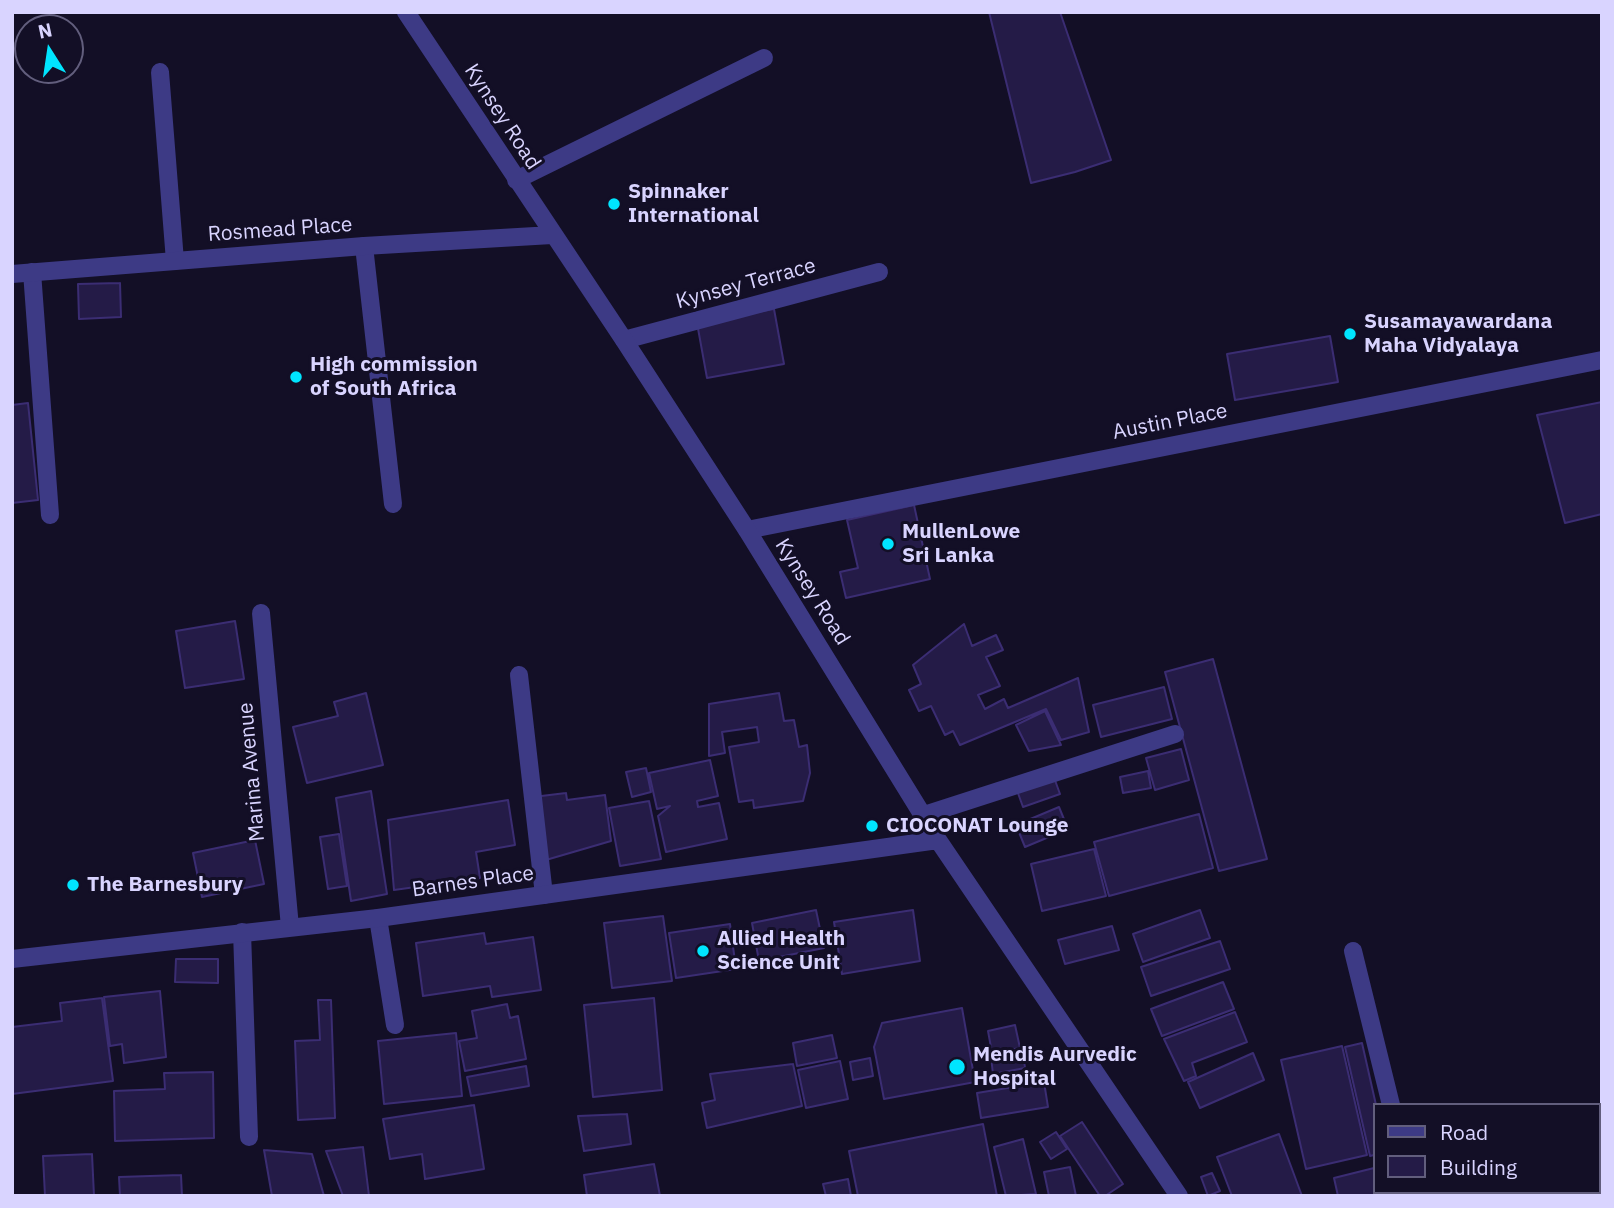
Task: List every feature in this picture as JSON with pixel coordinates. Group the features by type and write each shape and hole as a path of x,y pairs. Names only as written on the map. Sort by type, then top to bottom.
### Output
{"street":[{"name":"Kynsey Road","path":"406,12 747,530 938,840 1179,1196"},
{"path":"516,180 764,58"},
{"path":"160,72 176,261"},
{"name":"Rosmead Place","path":"12,274 364,246 552,235"},
{"path":"364,246 393,504"},
{"path":"32,272 50,515"},
{"name":"Kynsey Terrace","path":"624,340 879,272"},
{"name":"Austin Place","path":"747,530 1602,360"},
{"name":"Marina Avenue","path":"261,613 290,927"},
{"path":"519,675 544,895"},
{"path":"924,816 1175,734"},
{"name":"Barnes Place","path":"12,959 378,918 938,840"},
{"path":"378,918 395,1025"},
{"path":"242,932 249,1137"},
{"path":"1353,951 1391,1103"}],"building":[{"path":"989,12 1060,12 1111,160 1031,183"},
{"path":"120,283 121,317 79,319 78,284"},
{"path":"774,309 784,364 707,378 697,323"},
{"path":"1330,336 1338,382 1235,400 1227,354"},
{"path":"1602,402 1602,514 1565,523 1537,415"},
{"path":"28,403 38,500 12,503 12,405"},
{"name":"MullenLowe Sri Lanka","path":"914,505 930,579 846,598 840,572 858,568 847,520"},
{"path":"235,621 244,679 185,688 176,631"},
{"path":"964,624 972,646 996,635 1003,650 986,657 1000,686 978,695 985,709 1004,699 1008,708 1078,678 1089,732 1061,740 1046,709 960,745 953,731 945,735 931,706 919,711 909,690 921,684 913,665"},
{"path":"1213,659 1267,859 1219,871 1165,672"},
{"path":"1164,687 1172,719 1101,737 1093,705"},
{"path":"366,693 383,765 307,783 293,727 338,716 334,702"},
{"path":"779,693 784,721 794,720 799,747 807,745 810,773 803,801 754,808 753,800 739,802 729,747 759,742 757,727 722,732 725,753 709,756 709,704"},
{"path":"1045,711 1061,745 1029,751 1016,725"},
{"path":"1181,749 1189,780 1155,790 1146,758"},
{"path":"710,760 718,796 697,801 698,807 719,803 727,839 666,852 658,816 670,806 657,809 649,773"},
{"path":"646,768 651,792 632,797 626,772"},
{"path":"1148,771 1151,788 1123,793 1120,777"},
{"path":"1052,772 1060,794 1023,807 1015,785"},
{"path":"371,791 387,894 351,901 336,798"},
{"path":"566,793 567,800 605,795 611,841 539,862 533,797"},
{"path":"508,800 515,845 476,852 480,878 394,890 388,820"},
{"path":"649,801 661,859 620,866 609,808"},
{"path":"1059,807 1068,829 1025,847 1016,825"},
{"path":"1199,814 1213,868 1109,896 1094,842"},
{"path":"339,834 347,886 328,889 320,837"},
{"path":"255,840 264,884 202,897 193,853"},
{"path":"1094,849 1106,896 1042,911 1031,864"},
{"path":"816,910 824,948 759,961 752,923"},
{"path":"913,910 920,961 842,974 834,922"},
{"path":"1200,910 1210,938 1143,962 1133,934"},
{"path":"663,916 672,981 612,988 604,923"},
{"name":"Allied Health Science Unit","path":"730,924 736,969 676,978 669,933"},
{"path":"1112,926 1119,950 1065,964 1058,940"},
{"path":"484,933 486,944 533,937 541,990 492,997 490,986 423,996 416,943"},
{"path":"1220,941 1230,969 1151,996 1141,967"},
{"path":"176,959 218,959 218,983 175,982"},
{"path":"1223,982 1234,1009 1162,1036 1151,1009"},
{"path":"160,991 166,1057 124,1063 122,1044 110,1046 104,997"},
{"path":"102,998 113,1081 12,1094 12,1027 62,1021 60,1003"},
{"path":"654,998 662,1090 593,1097 584,1005"},
{"path":"318,1000 331,1000 335,1118 298,1120 295,1041 320,1040"},
{"path":"507,1004 510,1018 518,1016 526,1059 465,1071 459,1041 477,1038 472,1011"},
{"path":"962,1008 975,1082 884,1099 874,1047 882,1023"},
{"path":"1235,1012 1247,1042 1192,1063 1196,1076 1184,1081 1164,1039"},
{"path":"1015,1025 1020,1048 992,1053 988,1031"},
{"path":"456,1033 462,1096 384,1104 378,1041"},
{"path":"832,1035 837,1058 797,1066 793,1043"},
{"path":"1362,1043 1376,1103 1372,1103 1370,1156 1345,1047"},
{"path":"1342,1046 1367,1155 1306,1169 1281,1060"},
{"path":"1023,1052 1025,1068 993,1074 991,1057"},
{"path":"1253,1053 1264,1080 1200,1108 1188,1082"},
{"path":"870,1058 873,1076 853,1080 850,1062"},
{"path":"840,1061 848,1099 806,1108 798,1070"},
{"path":"793,1064 802,1106 707,1128 702,1103 715,1100 710,1074"},
{"path":"526,1066 529,1086 471,1096 467,1077"},
{"path":"213,1072 214,1138 115,1141 114,1091 165,1089 164,1073"},
{"path":"1044,1082 1048,1107 981,1118 977,1093"},
{"path":"474,1105 484,1169 425,1179 422,1154 390,1159 383,1119"},
{"path":"627,1114 631,1144 584,1151 578,1116"},
{"name":"Mendis Aurvedic Hospital","path":"1082,1122 1123,1184 1105,1196 1100,1196 1060,1136"},
{"path":"983,1124 997,1196 858,1196 849,1151"},
{"path":"1056,1132 1067,1149 1051,1159 1040,1142"},
{"path":"1279,1134 1302,1196 1232,1196 1217,1157"},
{"path":"1023,1139 1036,1194 1006,1196 994,1147"},
{"path":"363,1147 369,1196 343,1196 326,1151"},
{"path":"264,1150 312,1154 324,1196 272,1196"},
{"path":"92,1154 94,1196 45,1196 43,1156"},
{"path":"654,1164 660,1196 587,1196 584,1175"},
{"path":"1070,1167 1076,1196 1049,1196 1044,1172"},
{"path":"1372,1168 1372,1194 1381,1194 1338,1196 1334,1178"},
{"path":"1212,1173 1220,1191 1208,1196 1201,1177"},
{"path":"181,1175 182,1196 120,1196 119,1177"},
{"path":"848,1179 851,1196 826,1196 823,1184"}],"place":[{"name":"Spinnaker International","path":"614,204"},
{"name":"Susamayawardana Maha Vidyalaya","path":"1350,334"},
{"name":"High commission of South Africa","path":"296,377"},
{"name":"MullenLowe Sri Lanka","path":"888,544"},
{"name":"CIOCONAT Lounge","path":"872,826"},
{"name":"The Barnesbury","path":"73,885"},
{"name":"Allied Health Science Unit","path":"703,951"},
{"name":"Mendis Aurvedic Hospital","path":"957,1067"}]}
